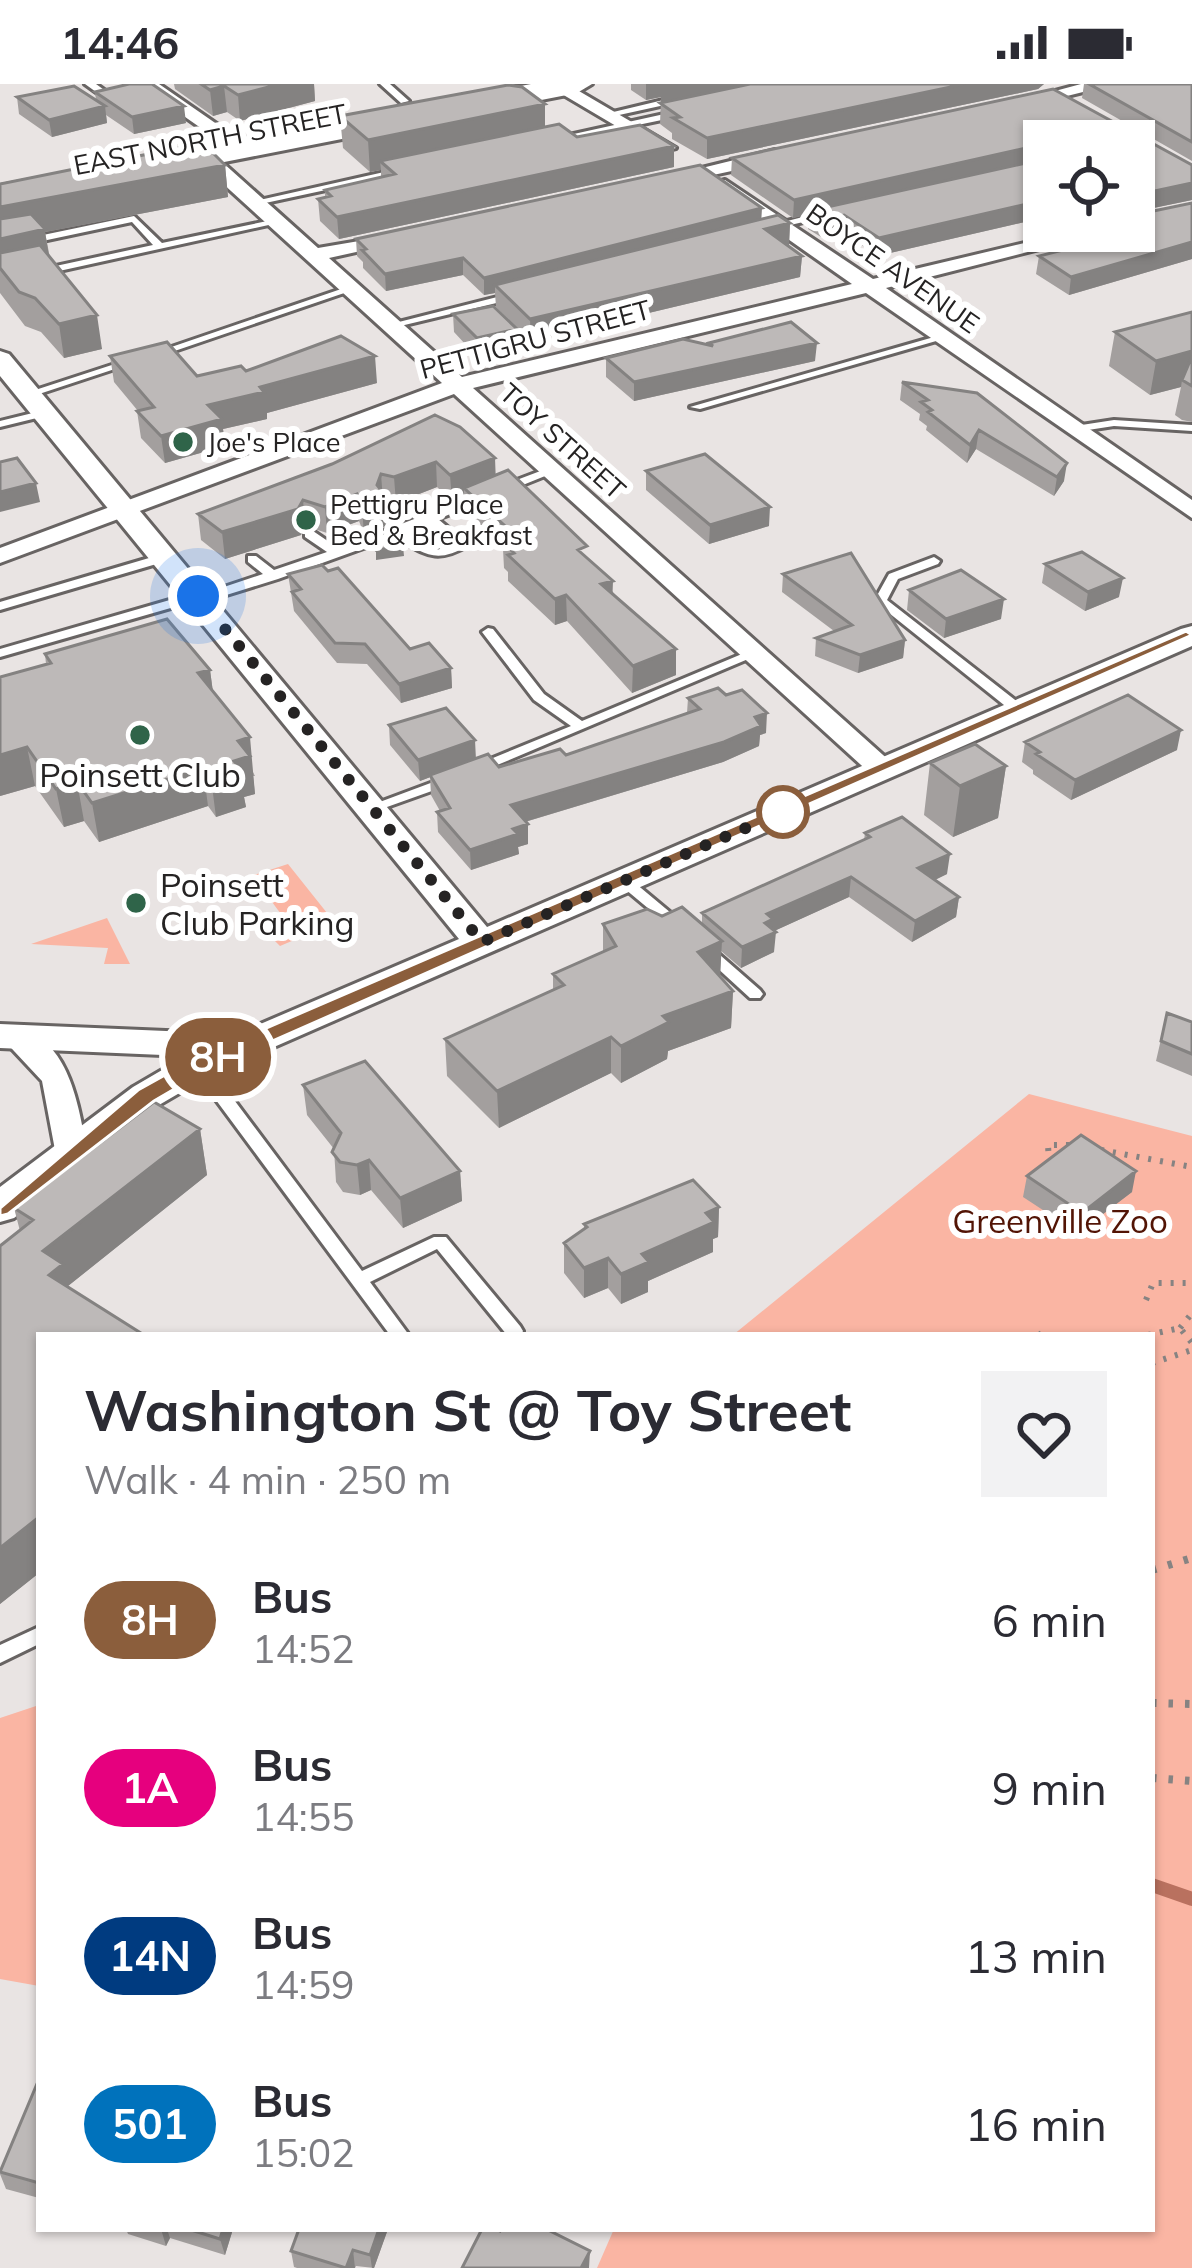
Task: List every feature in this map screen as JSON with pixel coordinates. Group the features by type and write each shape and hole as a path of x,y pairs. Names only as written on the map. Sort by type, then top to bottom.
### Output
{"highway":[{"name":"EAST NORTH STREET","path":"0,196 215,146 396,90 490,84"},
{"name":"EAST NORTH STREET","path":"0,180 565,85"}],"street":[{"name":"TOY STREET","path":"147,84 215,146 256,202 882,769"},
{"path":"1035,84 1088,114"},
{"path":"988,110 1106,84"},
{"name":"BOYCE AVENUE","path":"565,85 704,171 1192,511"},
{"path":"656,181 789,153"},
{"path":"313,255 427,231"},
{"name":"PETTIGRU STREET","path":"0,556 457,385 1023,249"},
{"path":"0,359 482,942"},
{"path":"0,1208 71,1150 200,1065 1192,635"},
{"path":"8,1036 241,1046"},
{"path":"8,1036 57,1077 71,1150"}],"lane":[{"path":"90,84 106,95"},
{"path":"543,142 691,97"},
{"path":"619,119 692,111"},
{"path":"256,202 416,168"},
{"path":"746,234 847,210"},
{"path":"0,247 134,219 160,247"},
{"path":"0,281 278,222"},
{"path":"0,424 37,403 351,289"},
{"path":"392,326 527,292"},
{"path":"696,407 945,337"},
{"path":"1075,429 1114,423 1192,428"},
{"path":"0,652 274,576 394,532 405,521 428,518 551,470"},
{"path":"394,532 436,555 463,545 428,518"},
{"path":"309,534 337,553"},
{"path":"0,606 166,556"},
{"path":"253,560 274,576"},
{"path":"934,561 893,577 880,601 1019,710"},
{"path":"488,632 539,697 577,724"},
{"path":"368,809 568,736 577,724 754,654"},
{"path":"624,881 755,994"},
{"path":"200,1065 398,1332"},
{"path":"362,1278 440,1241 514,1331"},
{"path":"0,1655 36,1637"}],"path":[{"path":"1050,1176 1048,1145 1084,1146 1192,1167"},
{"path":"1146,1300 1153,1282 1192,1283"},
{"path":"1155,1333 1180,1328 1192,1313"},
{"path":"1155,1363 1192,1346 1180,1328"},
{"path":"1044,1332 1048,1329"},
{"path":"1155,1569 1192,1558"},
{"path":"1155,1702 1192,1704"},
{"path":"1155,1778 1192,1781"}],"green space":[{"path":"288,864 331,918 325,927 280,946 271,937 292,929 258,883 242,888 235,881"},
{"path":"107,918 130,964 104,964 108,948 31,944"},
{"name":"Greenville Zoo","path":"1029,1094 1192,1136 1192,2268 597,2268 613,2232 1155,2232 1155,1332 737,1332"},
{"path":"36,1706 36,1985 0,1979 0,1718"}],"building":[{"path":"152,84 184,106 132,117 95,92"},
{"path":"201,84 280,84 238,95 224,86 210,90"},
{"path":"750,84 965,84 707,138 673,118 680,117 660,103"},
{"path":"1089,84 1192,84 1192,142"},
{"path":"508,85 522,87 545,104 368,140 340,116"},
{"path":"74,86 105,106 49,120 17,97"},
{"path":"1053,89 1110,120 1023,120 1023,149 794,200 732,158"},
{"path":"559,124 577,137 640,125 674,146 337,217 318,199 331,196 325,190 395,174 380,161"},
{"path":"203,143 225,165 0,207 0,184"},
{"path":"1155,145 1192,165 1192,183 1155,191"},
{"path":"1023,164 1023,205 879,238 844,215 822,220 809,211"},
{"path":"700,165 762,208 484,278 463,258 385,274 356,239"},
{"path":"1192,203 1192,242 1071,277 1039,256 1155,252 1155,211"},
{"path":"31,214 45,229 0,239 0,219"},
{"path":"778,215 790,223 765,229 802,256 530,319 495,285"},
{"path":"40,245 97,315 59,324 35,298 19,292 0,268 0,253"},
{"path":"493,306 517,329 477,338 453,314"},
{"path":"1192,312 1192,351 1156,361 1115,332"},
{"path":"791,322 817,343 634,382 606,358 683,339 713,346 709,343"},
{"path":"341,336 375,356 208,405 222,419 161,436 137,411 154,407 110,356 167,342 197,376 241,366 246,371"},
{"path":"1192,356 1192,386 1182,380"},
{"path":"902,382 977,393 1067,463 1057,477 979,430 970,445 928,412 932,410 921,402 928,400"},
{"path":"435,415 460,427 495,458 450,475 436,462 394,477 381,474 377,485 388,499 362,508 357,494 325,507 303,500 298,509 222,532 198,514 332,464"},
{"path":"705,454 770,507 710,525 646,471"},
{"path":"17,458 36,483 0,492 0,462"},
{"path":"508,470 587,546 578,550 613,581 601,584 676,649 633,666 566,595 555,599 508,555 514,553 503,542 518,538 464,488"},
{"path":"393,532 403,546 376,550 371,540"},
{"path":"1082,552 1123,578 1088,592 1045,564"},
{"path":"851,553 905,640 860,655 816,638 852,625 783,574"},
{"path":"322,565 328,571 338,568 410,649 429,643 451,668 399,684 365,644 335,643 292,592 301,589 288,574"},
{"path":"961,570 1004,599 946,619 909,590"},
{"path":"167,619 210,670 198,673 250,737 238,741 250,756 234,761 241,769 211,778 203,768 92,803 77,782 56,789 27,747 0,755 0,677 51,663 45,654"},
{"path":"718,688 726,695 742,690 767,713 755,717 761,726 724,742 511,805 528,824 513,829 518,834 470,850 437,812 450,808 430,775 488,754 499,767 560,749 566,755 700,709 688,698"},
{"path":"1128,695 1181,730 1075,780 1025,742"},
{"path":"446,708 475,740 418,760 389,725"},
{"path":"975,744 1006,766 960,786 930,763"},
{"path":"902,817 950,854 918,868 959,897 915,921 851,877 767,914 773,919 765,923 776,932 742,947 702,913 870,837 865,833"},
{"path":"682,907 722,941 698,952 733,991 663,1016 669,1022 621,1046 611,1037 497,1091 445,1039 564,985 553,974 616,946 603,924 647,909 662,916"},
{"path":"1167,1013 1192,1022 1192,1054 1161,1041"},
{"path":"365,1061 460,1171 400,1198 369,1160 357,1165 340,1162 332,1152 341,1133 303,1085"},
{"path":"154,1102 200,1129 43,1251 63,1264 49,1275 139,1332 36,1332 36,1519 0,1548 0,1246 33,1220 14,1208"},
{"path":"1081,1135 1136,1171 1082,1213 1027,1176"},
{"path":"693,1180 719,1207 706,1213 714,1222 642,1254 649,1262 621,1274 608,1258 584,1268 564,1243 587,1227 584,1224"},
{"path":"36,2086 36,2182 0,2172"},
{"path":"298,2232 378,2232 370,2255 353,2250 346,2268 291,2251"},
{"path":"480,2232 552,2232 590,2251 581,2268 462,2268"}],"waterway":[{"path":"1155,1886 1192,1899"}],"bus line":[{"name":"8H","path":"0,1208 71,1150 185,1072 1192,635"}],"place":[{"name":"Joe's Place","path":"183,442"},
{"name":"Pettigru Place Bed & Breakfast","path":"306,520"},
{"name":"Poinsett Club","path":"140,735"},
{"name":"Poinsett Club Parking","path":"136,903"}],"route":[{"path":"198,596 368,809 482,942 799,805 783,812"}]}
